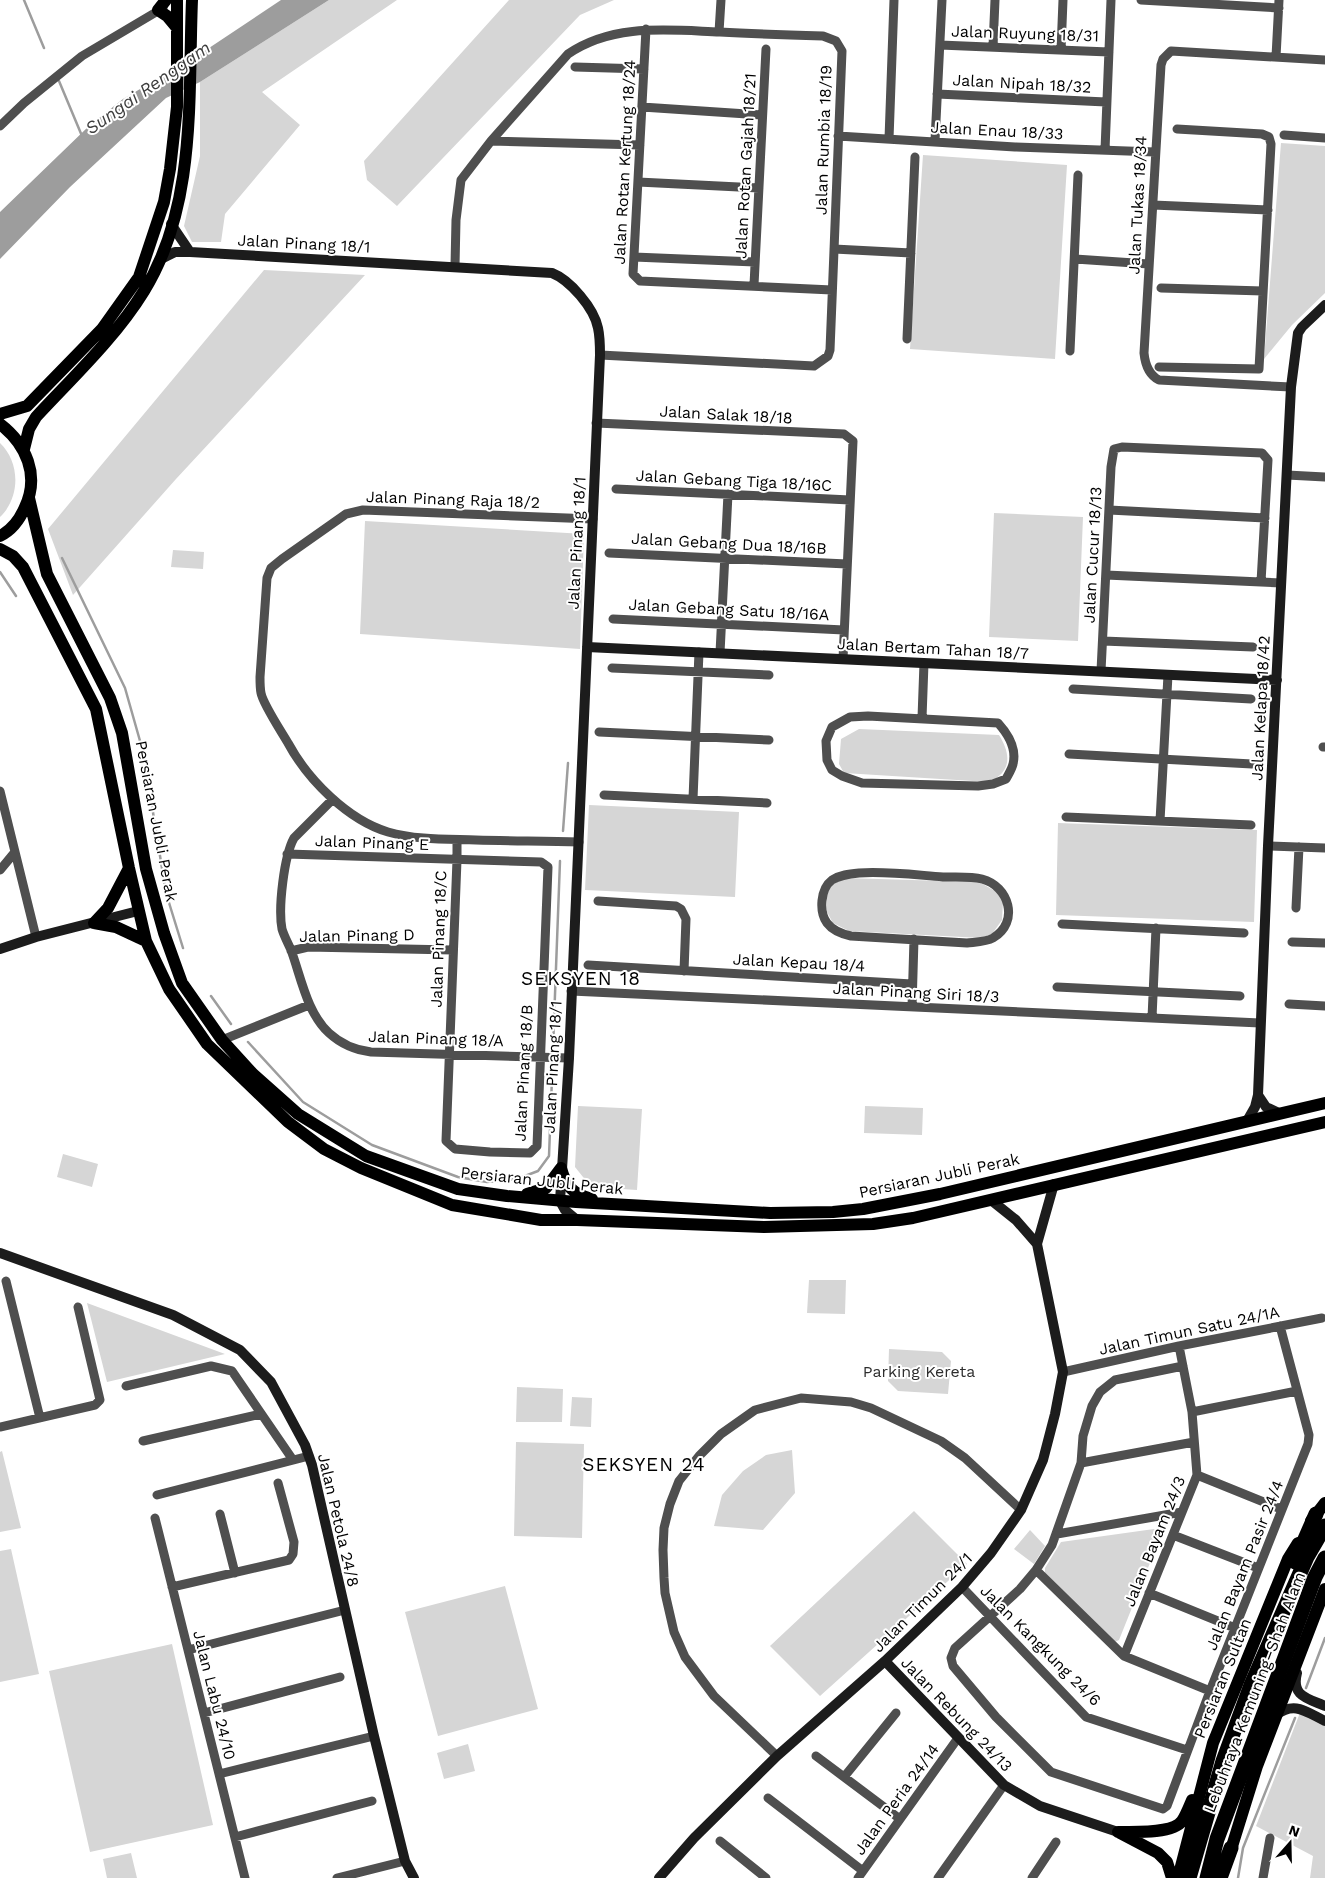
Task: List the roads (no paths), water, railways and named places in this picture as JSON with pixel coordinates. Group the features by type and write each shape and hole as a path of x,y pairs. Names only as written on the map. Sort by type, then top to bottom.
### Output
{"highway":[{"name":"Lebuhraya Kemuning–Shah Alam","path":"1189,1878 1224,1760 1278,1603 1322,1514"},
{"name":"Lebuhraya Kemuning–Shah Alam","path":"1207,1878 1217,1839 1312,1586 1325,1558"},
{"path":"1220,1878 1231,1848"}],"main road":[{"path":"24,449 36,417 116,331 144,290 161,259 183,181 186,156 178,61 176,0"},
{"path":"0,414 27,406 102,329 139,277 164,202 190,55 192,0"},
{"path":"162,5 167,16 177,28"},
{"path":"0,424 14,435 24,449 30,465 32,481 30,498 20,518 0,536"},
{"name":"Persiaran Jubli Perak","path":"30,498 47,574 110,698 122,733 146,869 164,933 182,983 222,1040 253,1074 298,1114 366,1156 458,1189 507,1196 560,1201 770,1213 834,1212 863,1209 940,1194 1325,1103"},
{"name":"Persiaran Jubli Perak","path":"0,549 13,556 23,567 96,709 138,911 146,941 169,989 207,1044 288,1122 324,1149 361,1168 452,1205 541,1220 764,1227 873,1224 912,1218 1325,1122"},
{"path":"129,868 114,899 94,923 116,927 146,941"},
{"path":"138,911 145,897 144,878 146,869"},
{"path":"507,1196 530,1194 546,1188 561,1168"},
{"path":"561,1168 569,1188 575,1193 611,1204"},
{"name":"Persiaran Sultan","path":"1178,1878 1202,1778 1213,1743 1288,1559 1322,1514"},
{"path":"1225,1878 1231,1848 1257,1766 1325,1589"},
{"path":"1118,1832 1169,1829 1181,1823 1202,1778"},
{"path":"1118,1832 1158,1853 1167,1862 1172,1878"}],"street":[{"path":"0,126 24,103 82,56 162,5 176,0"},
{"path":"719,32 722,0"},
{"path":"889,139 894,0"},
{"path":"935,141 942,0"},
{"path":"994,47 995,0"},
{"path":"1061,50 1063,0"},
{"path":"1104,150 1111,0"},
{"path":"1141,0 1279,4 1276,57"},
{"name":"Jalan Rumbia 18/19","path":"455,266 456,220 461,180 491,140 568,54 577,48 610,34 646,30 822,36 836,41 842,51 830,350 828,356 814,366 600,355"},
{"name":"Jalan Rotan Kertung 18/24","path":"646,30 633,274 640,281 832,290"},
{"name":"Jalan Ruyung 18/31","path":"940,45 1109,52"},
{"name":"Jalan Rotan Gajah 18/21","path":"754,285 766,49"},
{"name":"Jalan Tukas 18/34","path":"1291,388 1183,383 1159,380 1153,377 1146,362 1144,352 1161,65 1163,59 1171,51 1325,60"},
{"path":"574,67 644,69"},
{"name":"Jalan Nipah 18/32","path":"937,94 1106,102"},
{"path":"642,107 762,115"},
{"path":"1159,367 1259,369 1271,144 1269,138 1262,134 1177,129"},
{"name":"Jalan Enau 18/33","path":"838,136 1155,152"},
{"path":"1284,136 1325,138"},
{"path":"491,140 604,142 640,145"},
{"path":"907,339 915,157"},
{"path":"1070,351 1078,175"},
{"path":"638,182 759,188"},
{"path":"1153,205 1268,210"},
{"path":"172,224 190,252"},
{"path":"834,250 911,253"},
{"name":"Jalan Pinang 18/1","path":"161,259 175,252 190,252 552,272 567,281 590,310 598,327 600,355 593,520 579,842 560,1201"},
{"path":"634,257 755,262"},
{"path":"1075,259 1149,264"},
{"path":"1161,288 1263,291"},
{"name":"Jalan Kelapa 18/42","path":"1247,1121 1255,1107 1258,1095 1268,846 1291,388 1298,333 1325,305"},
{"name":"Jalan Salak 18/18","path":"596,423 844,434 853,441 850,500"},
{"name":"Jalan Cucur 18/13","path":"1101,672 1112,455 1114,449 1122,447 1262,453 1268,460 1264,518"},
{"path":"1287,475 1325,477"},
{"name":"Jalan Gebang Tiga 18/16C","path":"616,489 850,500"},
{"path":"720,653 728,494"},
{"path":"843,659 850,500"},
{"name":"Jalan Pinang Raja 18/2","path":"579,842 457,840 408,836 387,832 362,821 333,799 292,752 261,694 260,677 267,578 271,568 290,553 352,512 363,510 593,520"},
{"path":"1109,510 1264,518 1261,582"},
{"name":"Jalan Gebang Dua 18/16B","path":"609,552 847,564"},
{"path":"1106,574 1281,583"},
{"name":"Jalan Gebang Satu 18/16A","path":"613,619 844,630"},
{"path":"1103,641 1253,647"},
{"name":"Jalan Bertam Tahan 18/7","path":"587,647 1277,680"},
{"path":"693,799 699,652"},
{"path":"922,718 924,663"},
{"path":"612,668 769,675"},
{"path":"1160,821 1168,674"},
{"path":"1073,689 1251,698"},
{"path":"850,717 922,718 998,723 1007,732 1012,744 1014,764 1006,779 978,786 862,782 842,776 832,770 827,760 826,740 832,727 850,717"},
{"path":"599,732 769,740"},
{"path":"1069,754 1252,764"},
{"path":"0,791 36,937"},
{"path":"604,795 767,803"},
{"name":"Jalan Pinang 18/A","path":"333,799 294,838 287,854 283,885 282,929 309,1005 328,1032 344,1044 357,1050 371,1052 568,1058"},
{"path":"1066,817 1251,825"},
{"name":"Jalan Pinang 18/C","path":"457,840 446,1141 454,1149 490,1152"},
{"path":"1268,846 1325,848"},
{"path":"1296,908 1299,847"},
{"path":"0,870 15,852"},
{"name":"Jalan Pinang E","path":"287,854 457,860"},
{"name":"Jalan Pinang 18/B","path":"457,860 541,862 548,867 537,1146 530,1153 490,1152"},
{"path":"844,874 981,878 1003,891 1007,899 1009,909 1007,920 994,937 980,942 967,943 914,939 851,936 838,933 827,924 823,915 822,901 824,890 831,881 844,874"},
{"path":"598,901 676,906 681,909 686,919 684,971"},
{"path":"0,949 36,937 138,911"},
{"path":"1062,924 1244,932"},
{"path":"1152,1018 1156,928"},
{"path":"912,1007 914,939"},
{"path":"1292,942 1325,943"},
{"name":"Jalan Pinang D","path":"291,951 308,948 453,950"},
{"name":"Jalan Kepau 18/4","path":"588,965 912,984"},
{"path":"1057,988 1240,996"},
{"name":"Jalan Pinang Siri 18/3","path":"571,991 1260,1023"},
{"path":"1289,1004 1325,1006"},
{"path":"222,1040 309,1005"},
{"path":"1258,1095 1266,1107 1281,1114"},
{"path":"1037,1244 1054,1184"},
{"path":"991,1200 1016,1220 1037,1244"},
{"path":"560,1201 565,1210 577,1220"},
{"name":"Jalan Timun 24/1","path":"659,1878 694,1838 777,1756 885,1661 962,1587 992,1552 1021,1510 1043,1460 1055,1414 1063,1372 1037,1244"},
{"name":"Jalan Petola 24/8","path":"0,1253 173,1315 240,1350 271,1382 309,1456 405,1861 414,1878"},
{"path":"6,1281 40,1418"},
{"path":"0,1427 95,1405 100,1400 78,1307"},
{"name":"Jalan Timun Satu 24/1A","path":"1063,1372 1179,1346 1322,1318"},
{"name":"Jalan Bayam Pasir 24/4","path":"990,1616 955,1648 951,1658 953,1666 996,1717 1055,1775 1162,1809 1167,1806 1187,1750 1308,1444 1309,1435 1280,1326"},
{"name":"Jalan Bayam 24/3","path":"1124,1656 1197,1475 1192,1412 1179,1346"},
{"path":"126,1386 211,1366 232,1371 293,1460"},
{"path":"990,1616 1020,1589 1036,1570 1052,1545 1081,1463 1083,1436 1092,1406 1100,1392 1115,1380 1183,1366"},
{"path":"1192,1412 1297,1391"},
{"path":"777,1756 714,1696 685,1657 674,1632 665,1593 664,1528 670,1504 679,1481 698,1456 721,1434 755,1410 801,1398 851,1402 871,1408 941,1440 965,1458 1021,1510"},
{"path":"143,1441 261,1414"},
{"path":"1081,1463 1194,1442"},
{"path":"157,1494 309,1456"},
{"path":"1197,1475 1281,1509"},
{"path":"172,1587 289,1560 293,1554 294,1542 278,1483"},
{"path":"1057,1534 1182,1512"},
{"path":"220,1514 234,1573"},
{"name":"Jalan Labu 24/10","path":"155,1518 245,1878"},
{"path":"1173,1535 1258,1568"},
{"path":"1036,1570 1124,1656 1210,1691"},
{"name":"Jalan Kangkung 24/6","path":"962,1587 1086,1717 1187,1750"},
{"path":"1149,1593 1235,1628"},
{"path":"188,1650 345,1610"},
{"path":"1304,1643 1295,1687 1299,1694 1325,1706"},
{"name":"Jalan Rebung 24/13","path":"885,1661 1004,1785 1040,1806 1118,1832"},
{"path":"204,1713 340,1677"},
{"path":"1276,1715 1291,1707 1325,1720"},
{"path":"844,1777 896,1713"},
{"path":"219,1774 374,1736"},
{"name":"Jalan Peria 24/14","path":"860,1875 958,1738"},
{"path":"816,1756 900,1820"},
{"path":"938,1878 1004,1785"},
{"path":"768,1798 860,1875"},
{"path":"235,1837 372,1801"},
{"path":"1263,1878 1270,1838"},
{"path":"720,1841 766,1878"},
{"path":"1032,1878 1056,1842"},
{"path":"337,1878 405,1861"}],"water":[{"name":"Sungai Renggam","path":"281,0 329,0 200,82 166,98 70,187 0,259 0,212 89,126 123,99 200,54"}],"waterway":[{"path":"24,0 44,48"},
{"name":"Sungai Renggam","path":"59,81 82,136"},
{"path":"62,558 125,688 144,755"},
{"path":"0,572 16,596"},
{"path":"563,831 568,763"},
{"path":"151,800 166,893 183,948"},
{"path":"553,1048 560,861"},
{"path":"211,996 231,1024"},
{"path":"248,1042 303,1102 372,1145 458,1177 487,1182 517,1179 538,1171 549,1156 552,1078"},
{"path":"1306,1688 1325,1638"},
{"path":"1238,1878 1243,1848 1295,1718"}],"district":[{"name":"SEKSYEN 18","path":"581,978"},
{"name":"SEKSYEN 24","path":"644,1464"}],"park label":[{"name":"Parking Kereta","path":"919,1371"}]}
